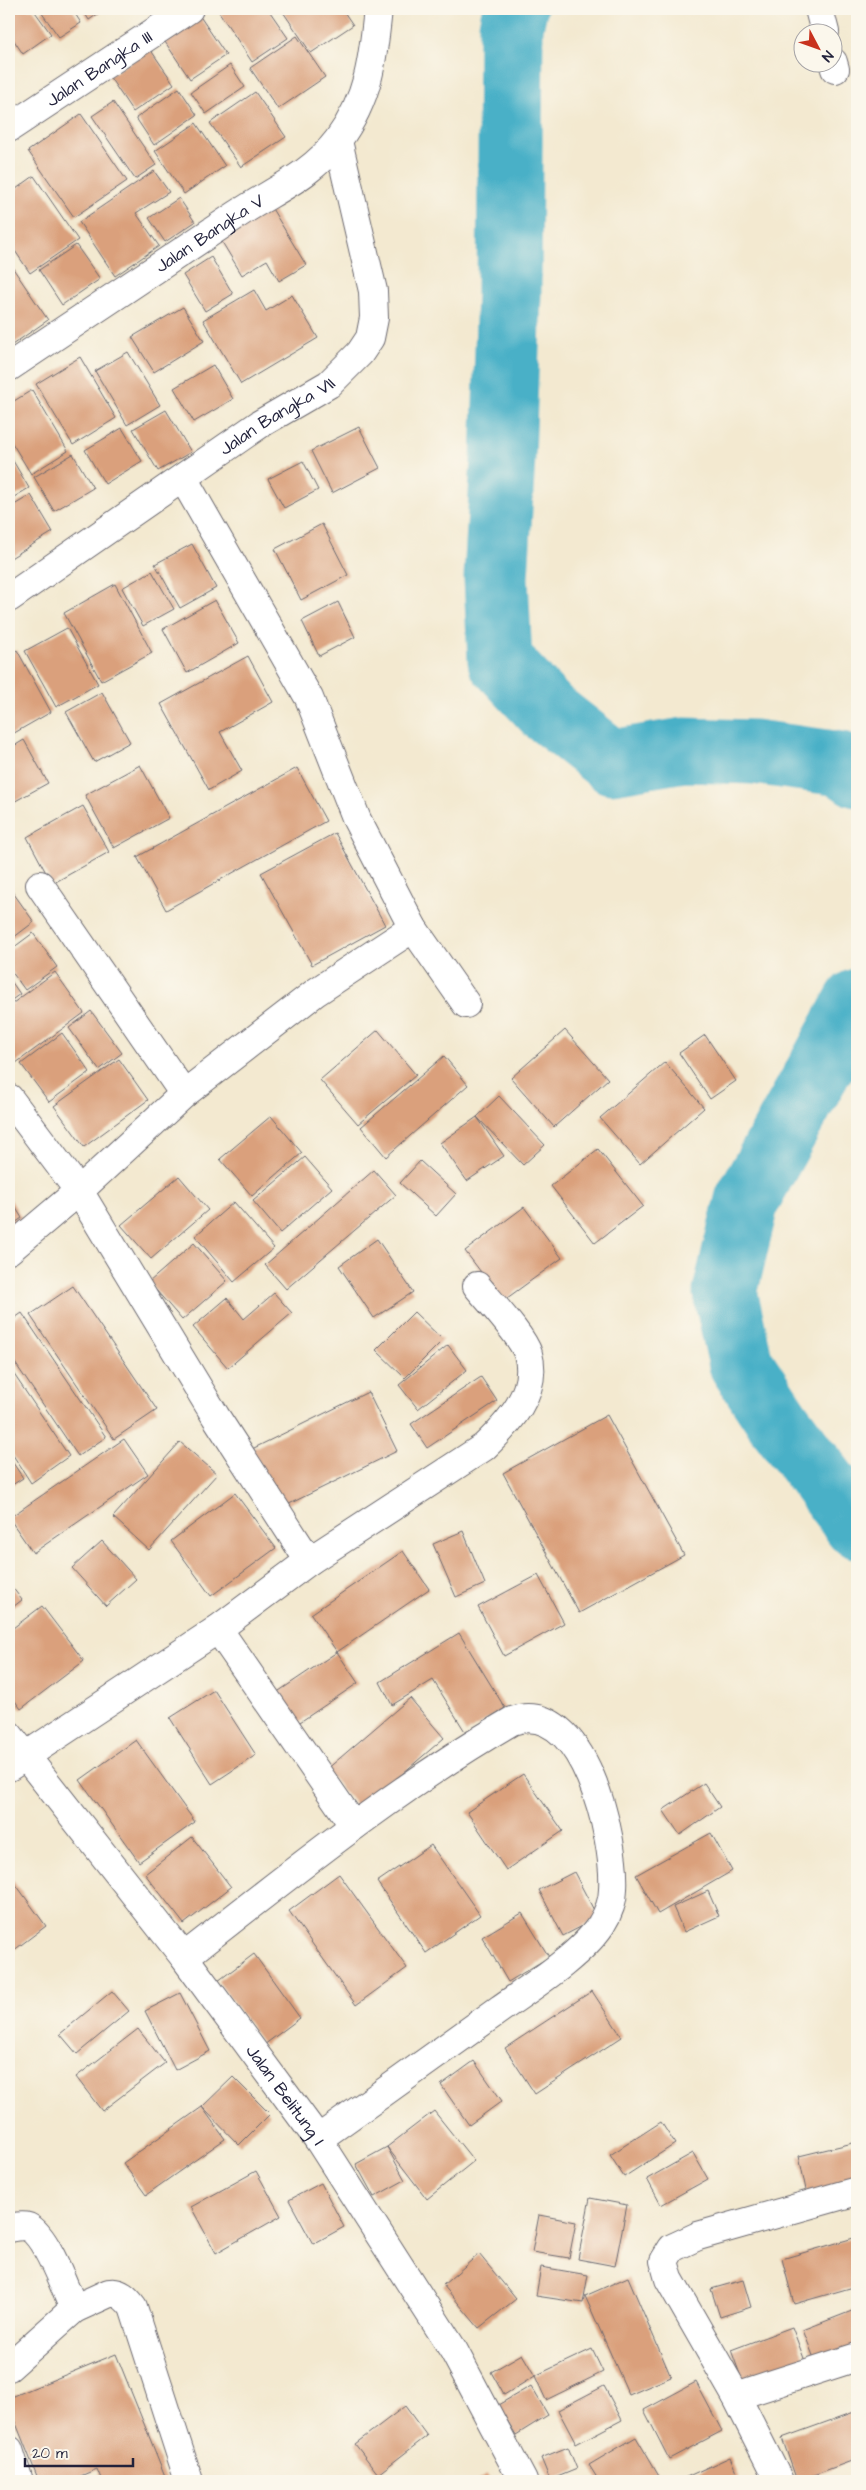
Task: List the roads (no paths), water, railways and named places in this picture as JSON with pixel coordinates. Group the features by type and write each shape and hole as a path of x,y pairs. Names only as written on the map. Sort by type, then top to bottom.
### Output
{"street":[{"name":"Jalan Bangka III","path":"9,128 189,9"},
{"name":"Jalan Bangka V","path":"9,367 243,210 311,170 338,141 361,102 372,67 378,9"},
{"path":"820,9 823,22"},
{"name":"Jalan Bangka VII","path":"9,598 260,424 328,384 360,353 370,338 374,318 373,292 338,141"},
{"path":"183,478 309,698 357,820 413,928 466,1004"},
{"path":"40,885 184,1094"},
{"path":"9,1250 79,1191 184,1094 316,992 413,928"},
{"path":"9,1098 79,1191 216,1417 308,1561"},
{"path":"14,1753 218,1629 308,1561 484,1448 511,1418 522,1402 530,1371 528,1354 477,1286"},
{"path":"218,1629 354,1826"},
{"path":"184,1957 354,1826 452,1756 503,1726 521,1718 536,1720 558,1729 572,1742 582,1757 600,1802 609,1835 613,1890 606,1916 585,1944 528,1989 318,2140"},
{"name":"Jalan Belitung I","path":"14,1753 184,1957 318,2140 454,2351 523,2481"},
{"path":"779,2481 736,2396 664,2269 667,2254 677,2245 698,2236 857,2191"},
{"path":"9,2228 22,2226 36,2233 45,2246 74,2309"},
{"path":"9,2367 74,2309 115,2292 122,2295 133,2307 189,2481"},
{"path":"736,2396 857,2357"},
{"path":"9,2450 19,2481"}],"waterway":[{"path":"515,9 511,27 509,294 503,458 496,578 500,661 547,711 612,762 684,750 754,752 841,764 857,775"},
{"path":"857,1001 747,1200 725,1292 741,1364 779,1422 857,1526"}]}
